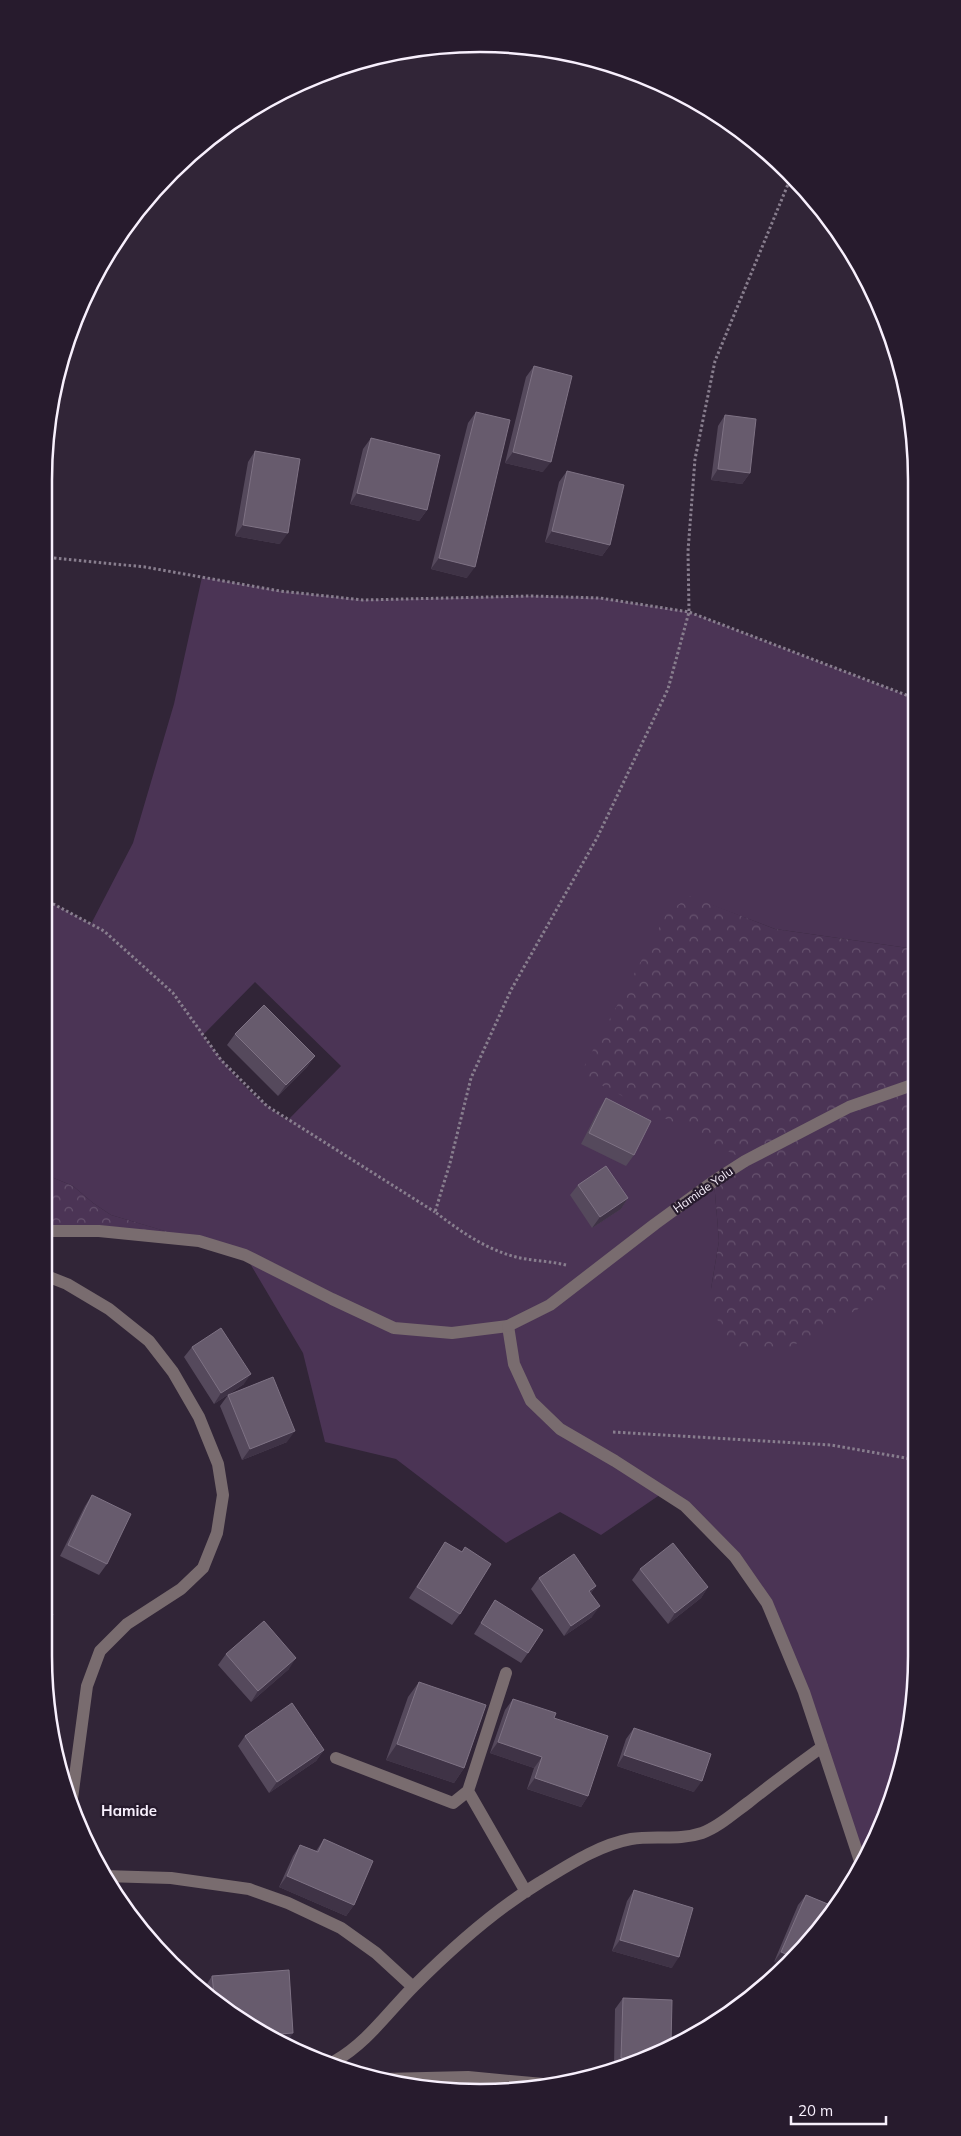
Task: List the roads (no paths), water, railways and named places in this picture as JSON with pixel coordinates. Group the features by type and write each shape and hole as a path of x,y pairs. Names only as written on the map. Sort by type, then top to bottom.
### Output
{"street":[{"name":"Hamide Yolu","path":"52,1231 99,1231 199,1241 245,1255 394,1328 452,1333 508,1326 550,1305 670,1213 745,1160 850,1107 908,1087"},
{"path":"52,1278 67,1284 109,1309 148,1341 173,1372 200,1417 218,1464 223,1495 217,1534 203,1568 181,1589 127,1624 100,1651 87,1686 73,1788"},
{"path":"508,1326 514,1364 531,1401 560,1429 615,1461 685,1506 735,1557 767,1604 804,1692 858,1856"},
{"path":"336,1758 453,1803 468,1791 506,1673"},
{"path":"338,2059 346,2055 370,2035 413,1988 453,1949 493,1915 526,1892 588,1856 630,1839 684,1838 704,1832 729,1817 822,1747"},
{"path":"468,1791 526,1892"},
{"path":"114,1876 171,1878 249,1889 264,1894 288,1903 340,1928 376,1952 413,1988"},
{"path":"415,2078 468,2077 519,2082"}],"district":[{"name":"Hamide","path":"129,1811"}]}
